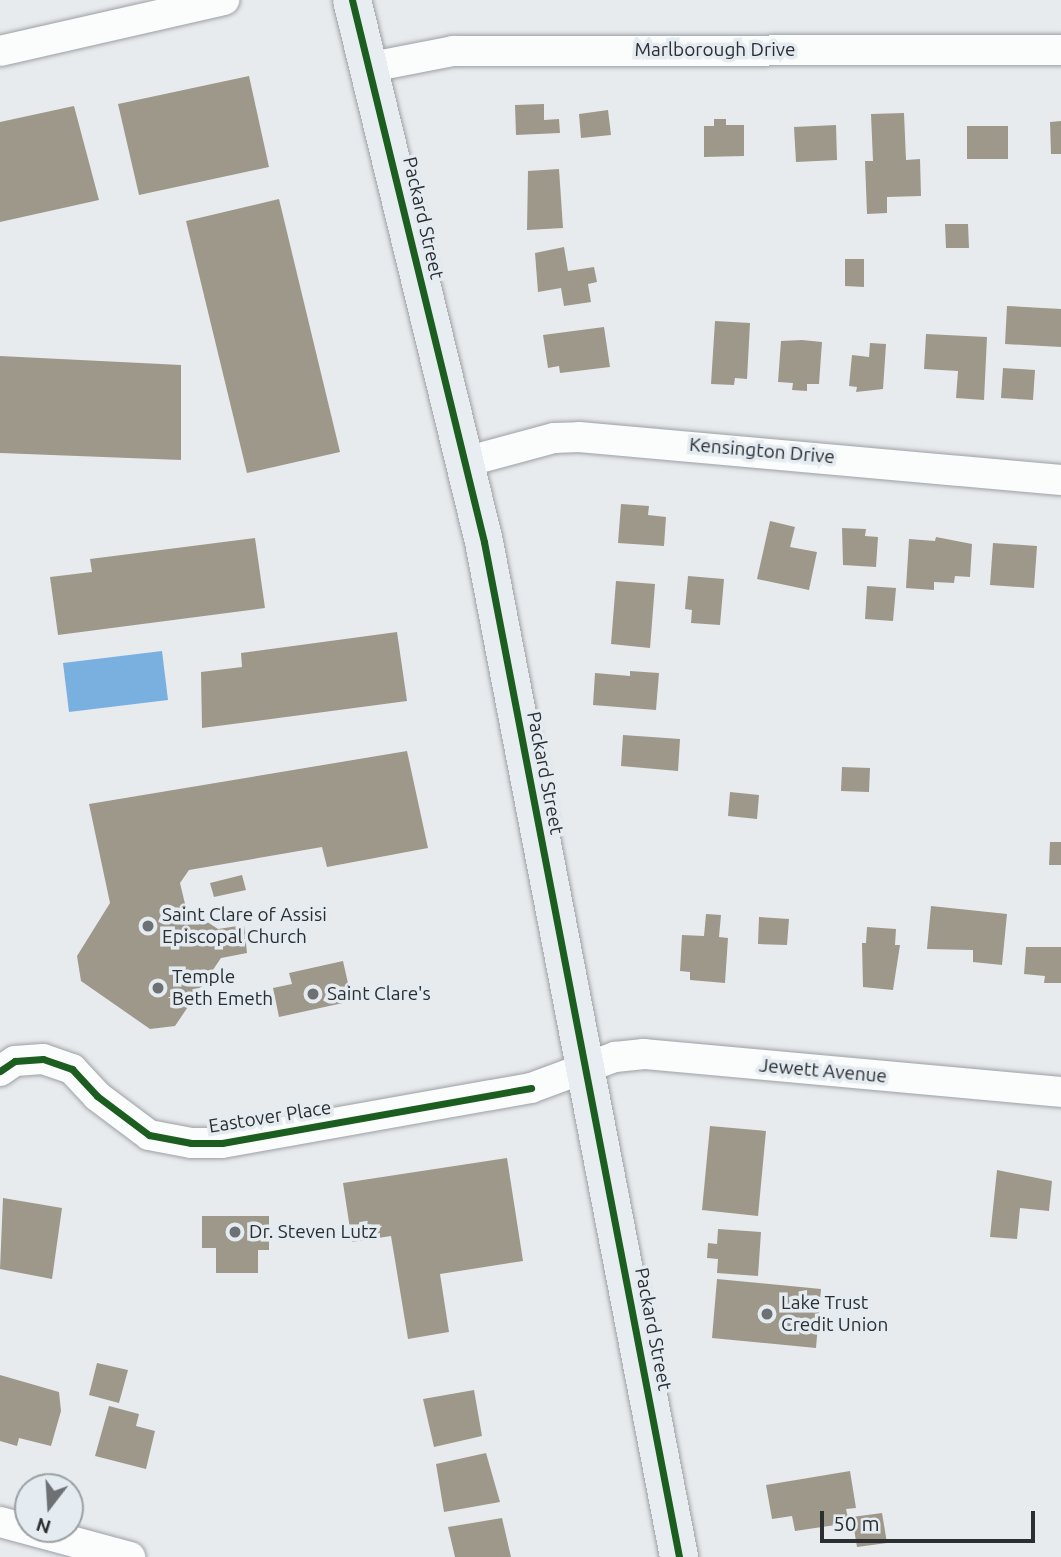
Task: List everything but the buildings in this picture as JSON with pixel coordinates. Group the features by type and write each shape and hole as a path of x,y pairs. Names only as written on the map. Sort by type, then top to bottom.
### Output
{"main road":[{"name":"Packard Street","path":"352,0 371,67 465,462 587,1069 679,1557"}],"street":[{"path":"0,51 224,0"},
{"name":"Marlborough Drive","path":"371,67 453,51 1061,50"},
{"name":"Kensington Drive","path":"465,462 554,438 579,437 1061,480"},
{"name":"Jewett Avenue","path":"587,1069 615,1057 644,1054 1061,1092"},
{"name":"Eastover Place","path":"0,1071 15,1061 43,1059 72,1069 97,1096 149,1135 222,1143 531,1088 587,1069"},
{"path":"0,1522 130,1557"}],"water":[{"path":"162,651 168,700 69,712 63,663"}],"cycle path":[{"path":"352,0 484,542 679,1557"},
{"path":"0,1071 15,1061 43,1059 72,1069 97,1096 149,1135 191,1143 222,1143 531,1088"}],"place":[{"name":"Saint Clare of Assisi Episcopal Church","path":"148,926"},
{"name":"Temple Beth Emeth","path":"158,988"},
{"name":"Saint Clare's","path":"313,994"},
{"name":"Dr. Steven Lutz","path":"235,1232"},
{"name":"Lake Trust Credit Union","path":"767,1314"}]}
